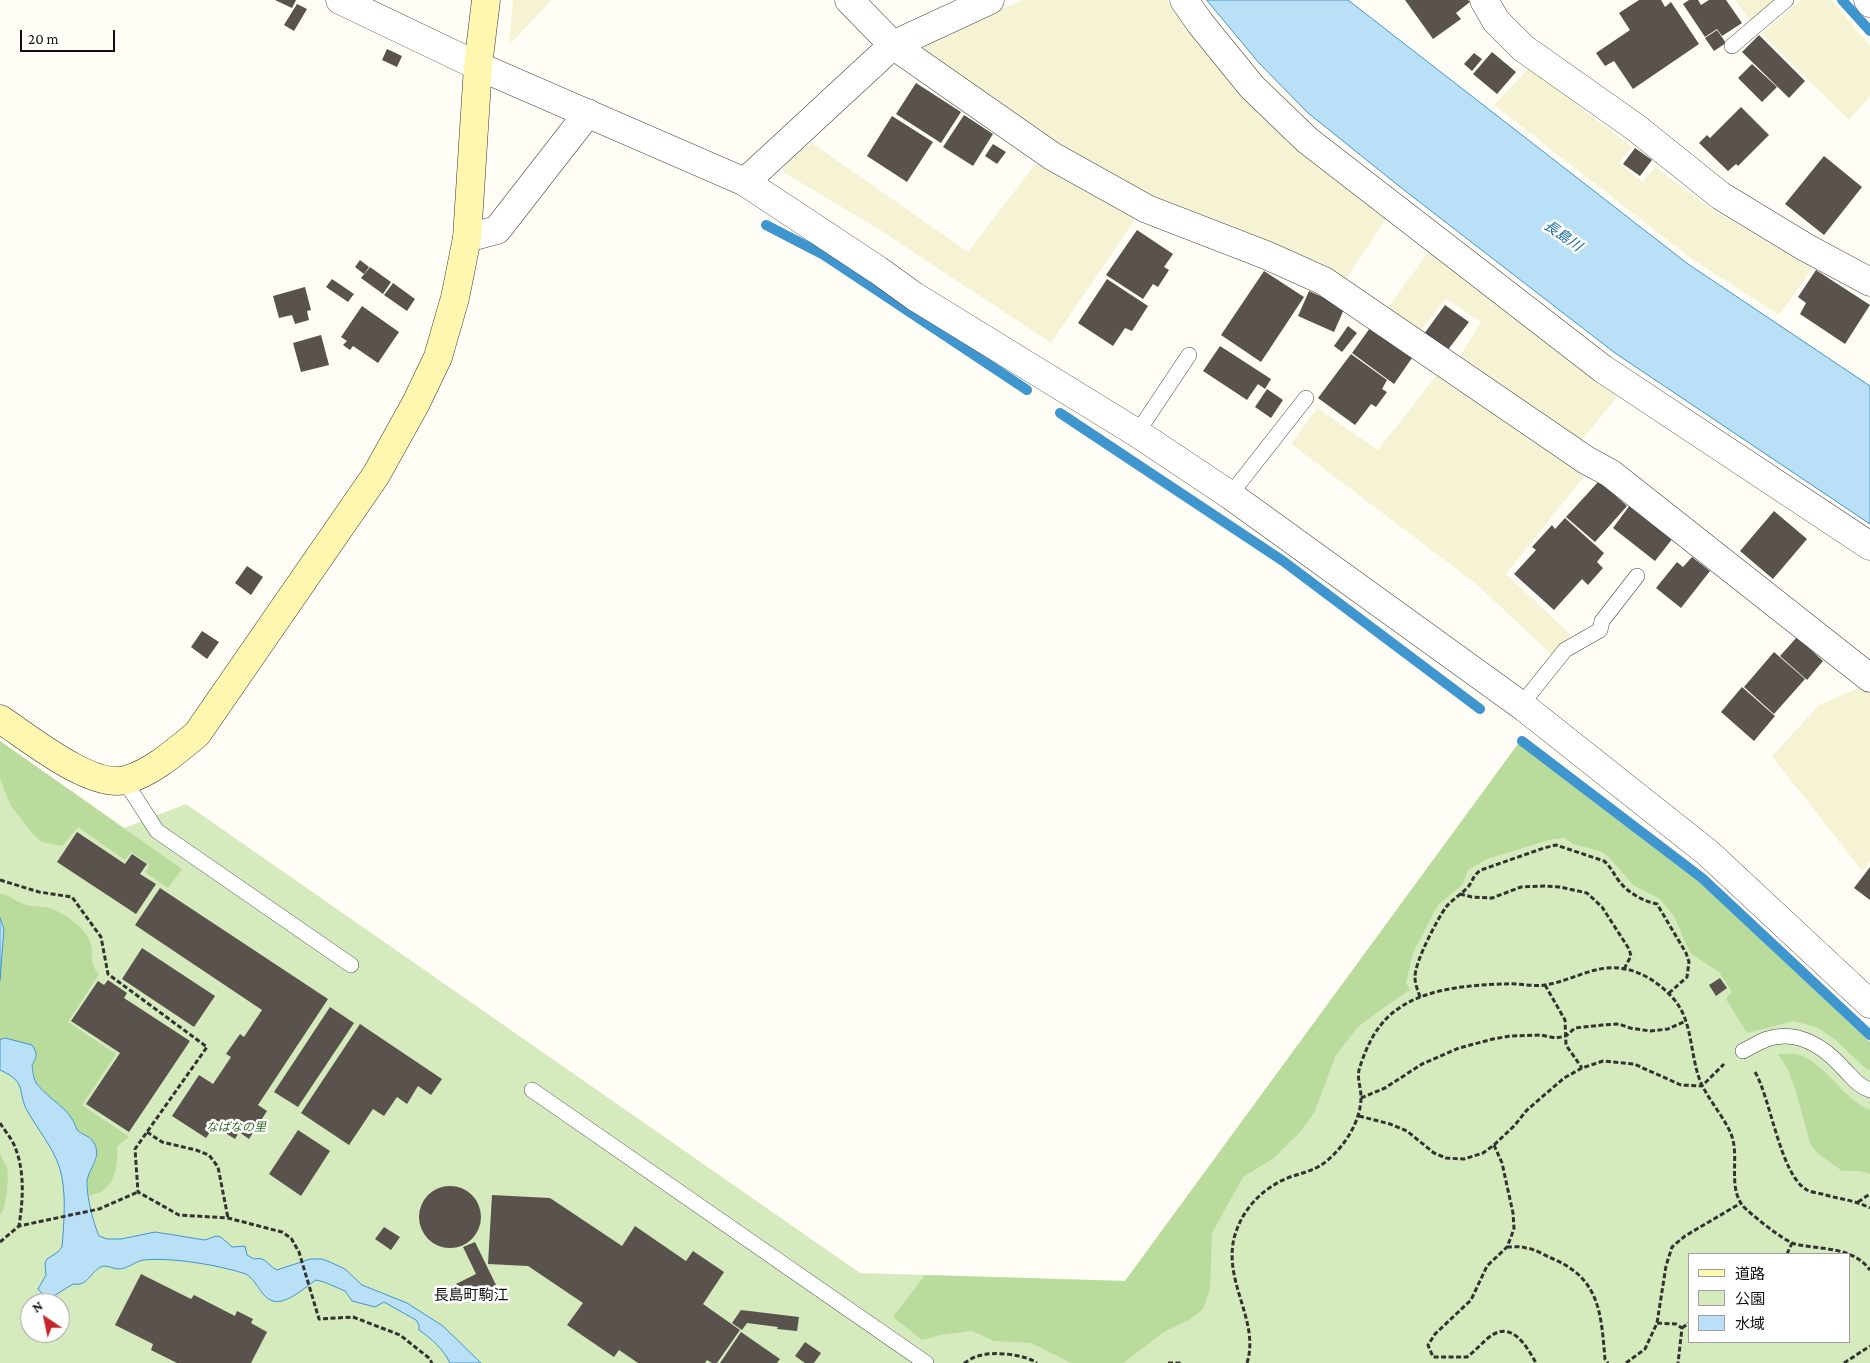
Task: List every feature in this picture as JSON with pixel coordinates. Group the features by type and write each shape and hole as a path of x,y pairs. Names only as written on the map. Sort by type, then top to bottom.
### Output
{"street":[{"path":"340,0 478,66 745,182 914,296 1137,432 1230,495 1521,705 1708,853 1870,1004"},
{"path":"0,719 72,767 101,780 124,780 146,771 172,754 197,734 376,475 416,403 438,357 455,298 467,238 478,66 486,0"},
{"path":"849,0 893,45 1052,156 1147,209 1324,281 1586,460 1610,473 1866,667"},
{"path":"745,182 893,45 990,0"},
{"path":"1184,0 1200,23 1252,86 1307,140 1604,369 1870,546"},
{"path":"1484,0 1496,21 1523,48 1635,126 1721,196 1870,282"},
{"path":"467,238 497,230 588,113"}],"lane":[{"path":"1732,46 1786,0"},
{"path":"1137,432 1189,356"},
{"path":"1230,495 1306,398"},
{"path":"1521,705 1565,650 1600,630 1602,621 1637,576"},
{"path":"124,780 157,831 350,965"},
{"path":"1742,1051 1768,1039 1784,1036 1804,1039 1837,1061 1861,1087 1870,1090"},
{"path":"532,1090 926,1363"}],"path":[{"path":"1420,997 1415,979 1416,970 1436,924 1447,906 1468,887 1474,875 1481,870 1544,848 1556,846 1604,861 1610,866 1619,882 1628,890 1646,901 1657,904 1686,953 1689,962 1688,977 1668,993"},
{"path":"0,880 39,892 72,897 101,937 108,974 207,1047 135,1149 138,1192"},
{"path":"1460,894 1492,898 1520,887 1545,886 1587,893 1602,907 1629,949 1631,956 1624,969"},
{"path":"1247,1363 1250,1339 1235,1285 1232,1259 1236,1232 1245,1211 1263,1192 1288,1178 1312,1171 1330,1159 1346,1140 1359,1116 1361,1098 1358,1072 1380,1026 1396,1010 1411,1000 1436,992 1506,984 1545,985 1602,967 1624,969 1640,974 1658,984 1674,998 1686,1021 1699,1079 1733,1139 1736,1188 1741,1203 1754,1216 1792,1243 1846,1253"},
{"path":"1545,985 1565,1020 1566,1045 1582,1068"},
{"path":"1361,1098 1385,1088 1422,1064 1460,1048 1510,1036 1540,1035 1556,1038 1566,1036 1575,1028 1618,1024 1650,1031 1668,1029 1686,1021"},
{"path":"1359,1116 1407,1130 1434,1153 1446,1158 1464,1159 1482,1153 1494,1145 1514,1126 1527,1110 1564,1078 1582,1068 1603,1061 1634,1064 1681,1085 1702,1086 1722,1066 1742,1051 1766,1095 1777,1139 1795,1179 1807,1190 1858,1202 1870,1208"},
{"path":"0,1124 15,1146 22,1168 22,1202 19,1226"},
{"path":"147,1132 162,1142 209,1155 218,1167 228,1218"},
{"path":"1494,1145 1502,1163 1513,1213 1514,1228 1507,1247 1487,1266 1471,1300 1435,1334 1428,1345 1429,1352 1433,1357 1467,1357 1500,1331 1519,1336 1536,1363"},
{"path":"0,1242 19,1226 99,1209 138,1192"},
{"path":"138,1192 179,1215 228,1218 282,1232 290,1238 298,1252 319,1319 352,1316 400,1335 429,1358 432,1363"},
{"path":"1858,1202 1870,1194"},
{"path":"1626,1363 1645,1348 1657,1323 1666,1266 1672,1247 1685,1236 1741,1203"},
{"path":"1787,1253 1792,1243"},
{"path":"1507,1247 1526,1248 1554,1259 1568,1265 1585,1279 1593,1292 1602,1320 1605,1359 1608,1363"},
{"path":"1850,1254 1864,1262 1870,1270"},
{"path":"1657,1323 1676,1324 1682,1328"},
{"path":"1678,1363 1682,1328 1688,1323"},
{"path":"1844,1363 1870,1346"},
{"path":"964,1363 979,1355 1005,1353 1037,1363"},
{"path":"1168,1363 1181,1363"}],"shaded area":[{"path":"513,0 552,0 509,45"},
{"path":"1023,0 1167,0 1187,29 1242,96 1298,150 1387,218 1345,280 1149,196 1054,146 914,47"},
{"path":"1735,0 1774,0 1750,21"},
{"path":"1801,0 1832,0 1870,46 1870,96 1849,120 1762,34"},
{"path":"1529,68 1632,147 1619,163 1643,182 1655,167 1710,208 1813,268 1779,315 1692,259 1494,105"},
{"path":"812,143 968,252 1033,167 1045,161 1138,215 1051,343 880,230 783,172 784,161"},
{"path":"1430,250 1617,397 1580,442 1459,357 1481,322 1446,299 1419,333 1386,310"},
{"path":"1439,372 1588,472 1506,574 1571,635 1552,655 1474,582 1291,444 1317,408 1378,450"},
{"path":"1863,686 1870,691 1870,861 1862,871 1772,756 1819,705"}],"green space":[{"name":"なばなの里","path":"0,741 124,828 186,804 860,1273 1125,1281 1518,744 1699,882 1870,1042 1870,1363 0,1363"},
{"path":"0,741 182,869 168,888 145,872 150,865 131,852 125,860 78,827 62,846 42,842 33,834 11,806 0,779"},
{"path":"1518,744 1699,882 1870,1042 1870,1070 1866,1069 1836,1040 1818,1028 1794,1021 1747,1033 1726,999 1732,992 1719,972 1690,953 1674,916 1660,899 1633,885 1609,857 1600,851 1573,844 1565,838 1552,839 1487,859 1468,870 1462,885 1438,905 1413,953 1406,983 1410,990 1358,1027 1336,1055 1314,1113 1300,1132 1274,1158 1243,1177 1212,1233 1210,1289 1203,1309 1189,1320 1164,1332 1123,1363 1071,1363 1031,1343 994,1341 972,1331 940,1335 922,1340 893,1317 925,1275 1125,1281"},
{"path":"0,894 25,905 57,911 74,922 88,936 90,941 94,966 99,974 68,1022 116,1054 82,1105 129,1137 117,1146 116,1170 112,1181 102,1191 89,1196 87,1177 97,1158 92,1139 77,1130 75,1123 36,1083 32,1065 37,1057 32,1046 5,1038 0,1040 0,980 4,929 0,918"},
{"path":"1778,1054 1796,1054 1812,1061 1851,1098 1870,1110 1870,1174 1860,1171 1842,1171 1817,1153 1810,1143 1795,1088 1788,1070"},
{"path":"0,1154 7,1168 8,1179 6,1200 0,1215"}],"water":[{"name":"長島川","path":"1207,0 1348,0 1688,264 1870,386 1870,524 1615,353 1404,190 1308,113 1259,63"},
{"path":"0,918 4,929 0,980"},
{"path":"5,1038 32,1045 36,1053 36,1058 32,1065 36,1082 42,1090 65,1110 74,1122 77,1130 91,1139 96,1146 96,1157 87,1183 91,1210 99,1236 107,1239 121,1239 155,1232 205,1240 216,1236 221,1237 232,1247 245,1246 247,1255 254,1259 264,1260 277,1270 310,1259 322,1259 345,1269 362,1285 407,1303 443,1326 481,1363 450,1363 437,1345 419,1330 416,1320 384,1302 375,1307 352,1301 345,1291 316,1280 290,1298 276,1302 264,1295 254,1281 246,1274 195,1262 155,1259 144,1260 122,1269 104,1266 96,1270 83,1283 73,1284 58,1293 42,1293 38,1289 46,1275 45,1263 47,1259 62,1247 64,1206 62,1175 49,1145 28,1112 18,1084 15,1079 0,1070 0,1040"}],"building":[{"path":"275,0 296,0 292,8"},
{"path":"1405,0 1468,0 1470,2 1456,13 1461,19 1433,39"},
{"path":"1639,0 1661,0 1665,7 1671,2 1699,44 1633,89 1614,61 1605,66 1596,53 1630,30 1619,13"},
{"path":"1689,0 1698,0 1701,5 1709,0 1726,0 1742,23 1722,36 1717,29 1705,37 1683,4"},
{"path":"297,4 307,9 294,31 284,25"},
{"path":"1717,30 1726,43 1714,51 1705,38"},
{"path":"1759,35 1805,81 1789,98 1742,52"},
{"path":"387,49 402,56 397,67 382,60"},
{"path":"1492,52 1516,72 1497,94 1473,74"},
{"path":"1474,53 1482,59 1472,71 1464,64"},
{"path":"1752,64 1777,87 1762,102 1738,78"},
{"path":"916,83 961,112 941,143 896,114"},
{"path":"1741,107 1769,135 1738,166 1736,164 1728,171 1699,143 1707,135 1710,138"},
{"path":"964,115 993,134 973,166 943,147"},
{"path":"892,116 933,142 907,182 867,156"},
{"path":"993,144 1006,152 997,164 985,156"},
{"path":"1635,148 1652,160 1640,176 1623,164"},
{"path":"1824,156 1862,187 1824,235 1785,204"},
{"path":"1137,230 1173,254 1164,267 1169,270 1158,287 1153,284 1143,299 1106,275"},
{"path":"360,260 369,267 364,274 355,267"},
{"path":"370,267 391,282 383,294 361,278"},
{"path":"1816,270 1870,305 1845,344 1800,314 1806,303 1798,297"},
{"path":"1264,271 1304,297 1261,362 1221,335"},
{"path":"332,279 354,294 348,302 326,287"},
{"path":"1107,279 1148,306 1132,331 1125,328 1113,346 1078,323"},
{"path":"393,283 415,299 407,311 384,295"},
{"path":"305,287 311,310 307,311 309,320 295,324 292,315 279,318 273,296"},
{"path":"1309,291 1345,307 1334,332 1298,316"},
{"path":"1445,305 1469,322 1447,351 1424,334"},
{"path":"362,306 399,332 378,363 353,346 350,350 343,345 347,341 341,337"},
{"path":"1348,326 1357,333 1342,352 1334,346"},
{"path":"1370,328 1412,358 1394,384 1352,353"},
{"path":"321,335 329,365 301,372 293,343"},
{"path":"1220,346 1271,379 1265,389 1258,384 1247,400 1203,371"},
{"path":"1351,354 1387,380 1382,389 1387,392 1376,407 1371,404 1355,425 1318,398"},
{"path":"1267,389 1283,400 1271,418 1255,407"},
{"path":"1599,481 1627,506 1595,542 1566,517"},
{"path":"1630,505 1673,538 1655,561 1613,528"},
{"path":"1774,511 1807,539 1773,579 1740,551"},
{"path":"1565,518 1604,553 1597,562 1603,568 1588,585 1582,579 1554,610 1514,574 1536,550 1532,547 1552,525 1555,529"},
{"path":"1692,557 1710,571 1681,608 1656,588 1677,562 1683,567"},
{"path":"247,566 263,577 251,595 235,583"},
{"path":"202,631 219,642 207,659 191,647"},
{"path":"1797,637 1823,661 1807,680 1780,656"},
{"path":"1774,652 1805,679 1774,714 1744,687"},
{"path":"1742,687 1775,716 1754,741 1721,712"},
{"path":"77,832 125,864 132,854 147,864 140,874 156,884 136,914 57,862"},
{"path":"1870,867 1870,900 1854,888"},
{"path":"160,888 328,999 258,1105 267,1111 249,1139 239,1132 235,1139 214,1126 206,1138 172,1116 199,1075 213,1084 231,1057 226,1054 240,1034 244,1037 262,1010 135,925"},
{"path":"142,948 215,996 194,1027 122,979"},
{"path":"1720,978 1727,988 1716,996 1709,985"},
{"path":"108,980 127,993 124,998 190,1041 129,1132 86,1104 120,1053 71,1021 98,981 104,985"},
{"path":"330,1007 354,1023 298,1107 274,1092"},
{"path":"360,1024 442,1079 431,1095 418,1086 407,1104 397,1097 384,1116 373,1109 349,1145 301,1113"},
{"path":"298,1130 330,1151 301,1196 269,1174"},
{"path":"450,1186 462,1188 472,1195 479,1205 481,1217 479,1229 472,1239 462,1246 450,1248 438,1246 428,1239 421,1229 419,1217 421,1205 428,1195 438,1188"},
{"path":"492,1195 550,1198 622,1246 635,1226 686,1261 693,1251 724,1272 703,1304 740,1330 717,1363 707,1360 705,1363 638,1363 619,1350 614,1357 567,1325 583,1303 528,1266 488,1264"},
{"path":"384,1227 400,1237 391,1250 375,1239"},
{"path":"475,1242 496,1285 463,1300 456,1284 476,1274 463,1247"},
{"path":"141,1274 191,1299 194,1295 235,1316 237,1311 253,1319 251,1323 267,1332 251,1363 177,1363 151,1350 153,1344 115,1325"},
{"path":"741,1310 799,1317 797,1331 747,1323 742,1330 732,1323"},
{"path":"741,1332 780,1359 777,1363 720,1363"},
{"path":"805,1342 821,1353 814,1363 805,1363 795,1356"}],"waterway":[{"path":"1842,0 1870,31"},
{"path":"766,225 824,255 1027,390"},
{"path":"1060,413 1283,561 1480,709"},
{"path":"1522,741 1702,878 1870,1035"}],"district":[{"name":"長島町駒江","path":"471,1295"}]}
